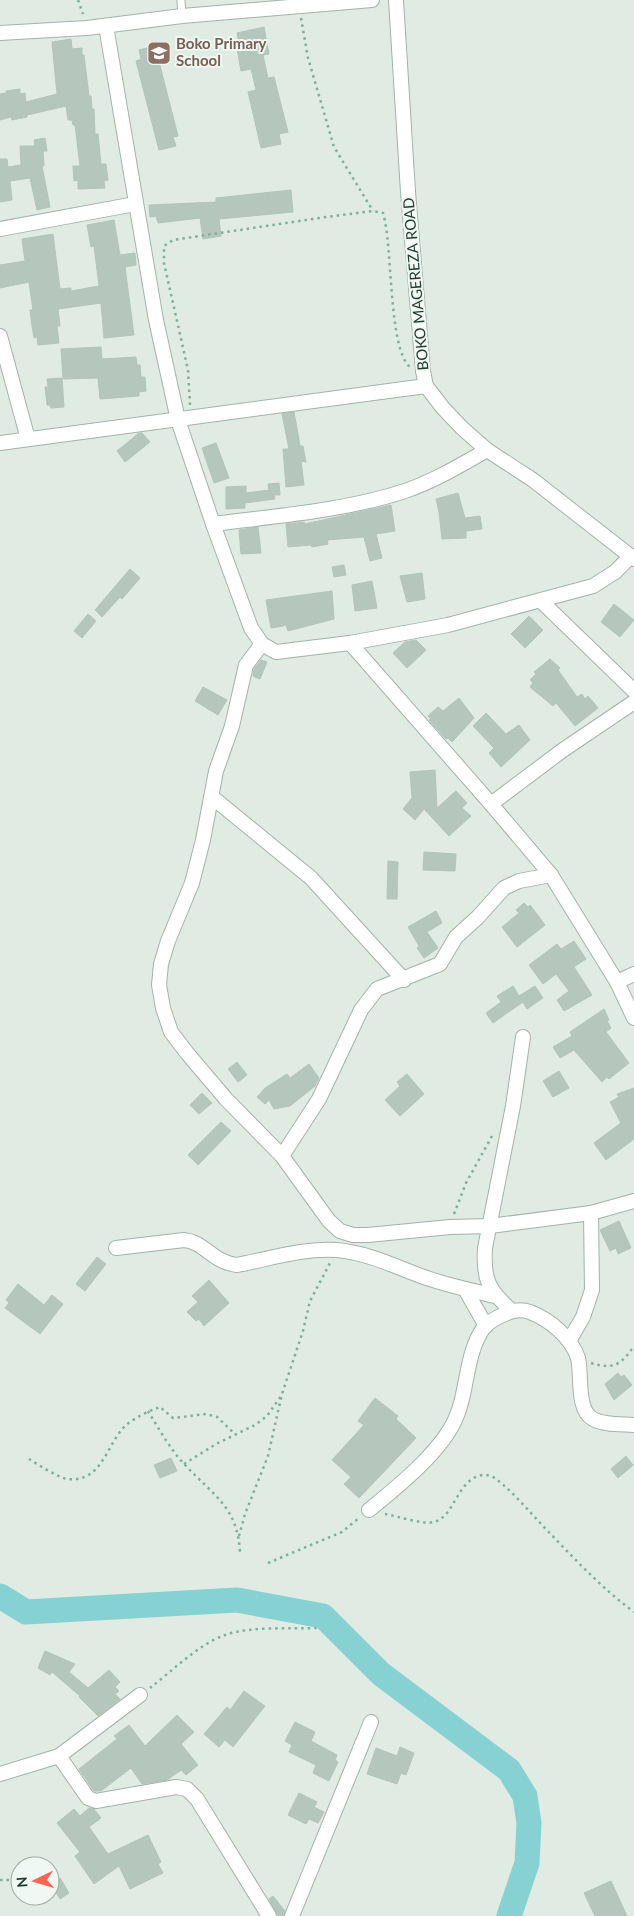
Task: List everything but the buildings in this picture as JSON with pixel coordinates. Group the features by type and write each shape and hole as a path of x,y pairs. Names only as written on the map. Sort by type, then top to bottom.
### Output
{"street":[{"path":"0,33 106,26 182,16 372,0"},
{"name":"BOKO MAGEREZA ROAD","path":"396,0 408,192 423,371 426,386 443,408 487,450 533,480 632,557"},
{"path":"106,26 156,320 212,524 251,628 262,644 276,652 350,643 448,626 542,602 593,586 615,572 632,557"},
{"path":"0,229 135,204"},
{"path":"0,336 28,438"},
{"path":"0,443 184,420 426,386"},
{"path":"212,524 369,501 406,490 444,474 487,450"},
{"path":"542,602 634,691"},
{"path":"350,643 551,875 617,982 634,1018"},
{"path":"262,644 246,665 232,726 216,771 212,797 192,883 161,964 159,985 163,1008 171,1032 187,1054 226,1099 282,1156 329,1221 340,1231 353,1236 368,1236 450,1226 490,1226 591,1213 634,1201"},
{"path":"491,804 563,750 634,702"},
{"path":"212,797 311,878 404,980"},
{"path":"282,1156 320,1099 361,1010 377,989 404,980 440,964 456,937 478,917 504,888 519,881 551,875"},
{"path":"617,982 634,974"},
{"path":"512,1311 495,1296 487,1282 484,1267 485,1248 513,1106 523,1038"},
{"path":"569,1341 583,1317 592,1290 591,1213"},
{"path":"116,1248 175,1241 194,1241 213,1256 228,1264 237,1265 310,1251 335,1250 373,1258 422,1276 495,1296"},
{"path":"465,1289 486,1326"},
{"path":"368,1510 416,1469 437,1446 453,1424 461,1403 472,1355 486,1326 512,1311 524,1310 539,1316 569,1341 578,1359 584,1411 593,1419 634,1425"},
{"path":"0,1774 59,1756 140,1695"},
{"path":"292,1916 371,1722"},
{"path":"59,1756 88,1798 96,1801 176,1787 187,1789 197,1799 269,1916"}],"lane":[{"path":"181,0 182,16"}],"path":[{"path":"299,5 308,58 334,147 373,212"},
{"path":"184,420 191,398 188,370 164,263 164,246 173,240 182,238 373,212 383,213 400,350 404,361 409,367 423,371"},
{"path":"450,1226 466,1183 496,1130"},
{"path":"239,1536 245,1514 268,1456 282,1394 310,1301 323,1278 335,1250"},
{"path":"578,1359 604,1367 616,1365 626,1358 634,1346"},
{"path":"184,1464 235,1434 255,1425 267,1416 282,1394"},
{"path":"29,1459 65,1478 82,1479 96,1469 126,1425 148,1411 160,1407 172,1418 206,1414 217,1417 235,1434"},
{"path":"148,1411 169,1445 184,1464 220,1498 230,1513 239,1536 240,1553"},
{"path":"268,1563 342,1532 368,1510 425,1522 434,1522 449,1511 457,1496 470,1481 481,1475 489,1476 514,1495 573,1557 618,1600 634,1612"},
{"path":"140,1695 203,1648 225,1635 250,1630 317,1628"}],"waterway":[{"path":"0,1596 26,1612 237,1600 323,1616 381,1674 509,1770 525,1796 529,1823 527,1863 509,1916"}],"place":[{"name":"Boko Primary School","path":"159,53"}]}
